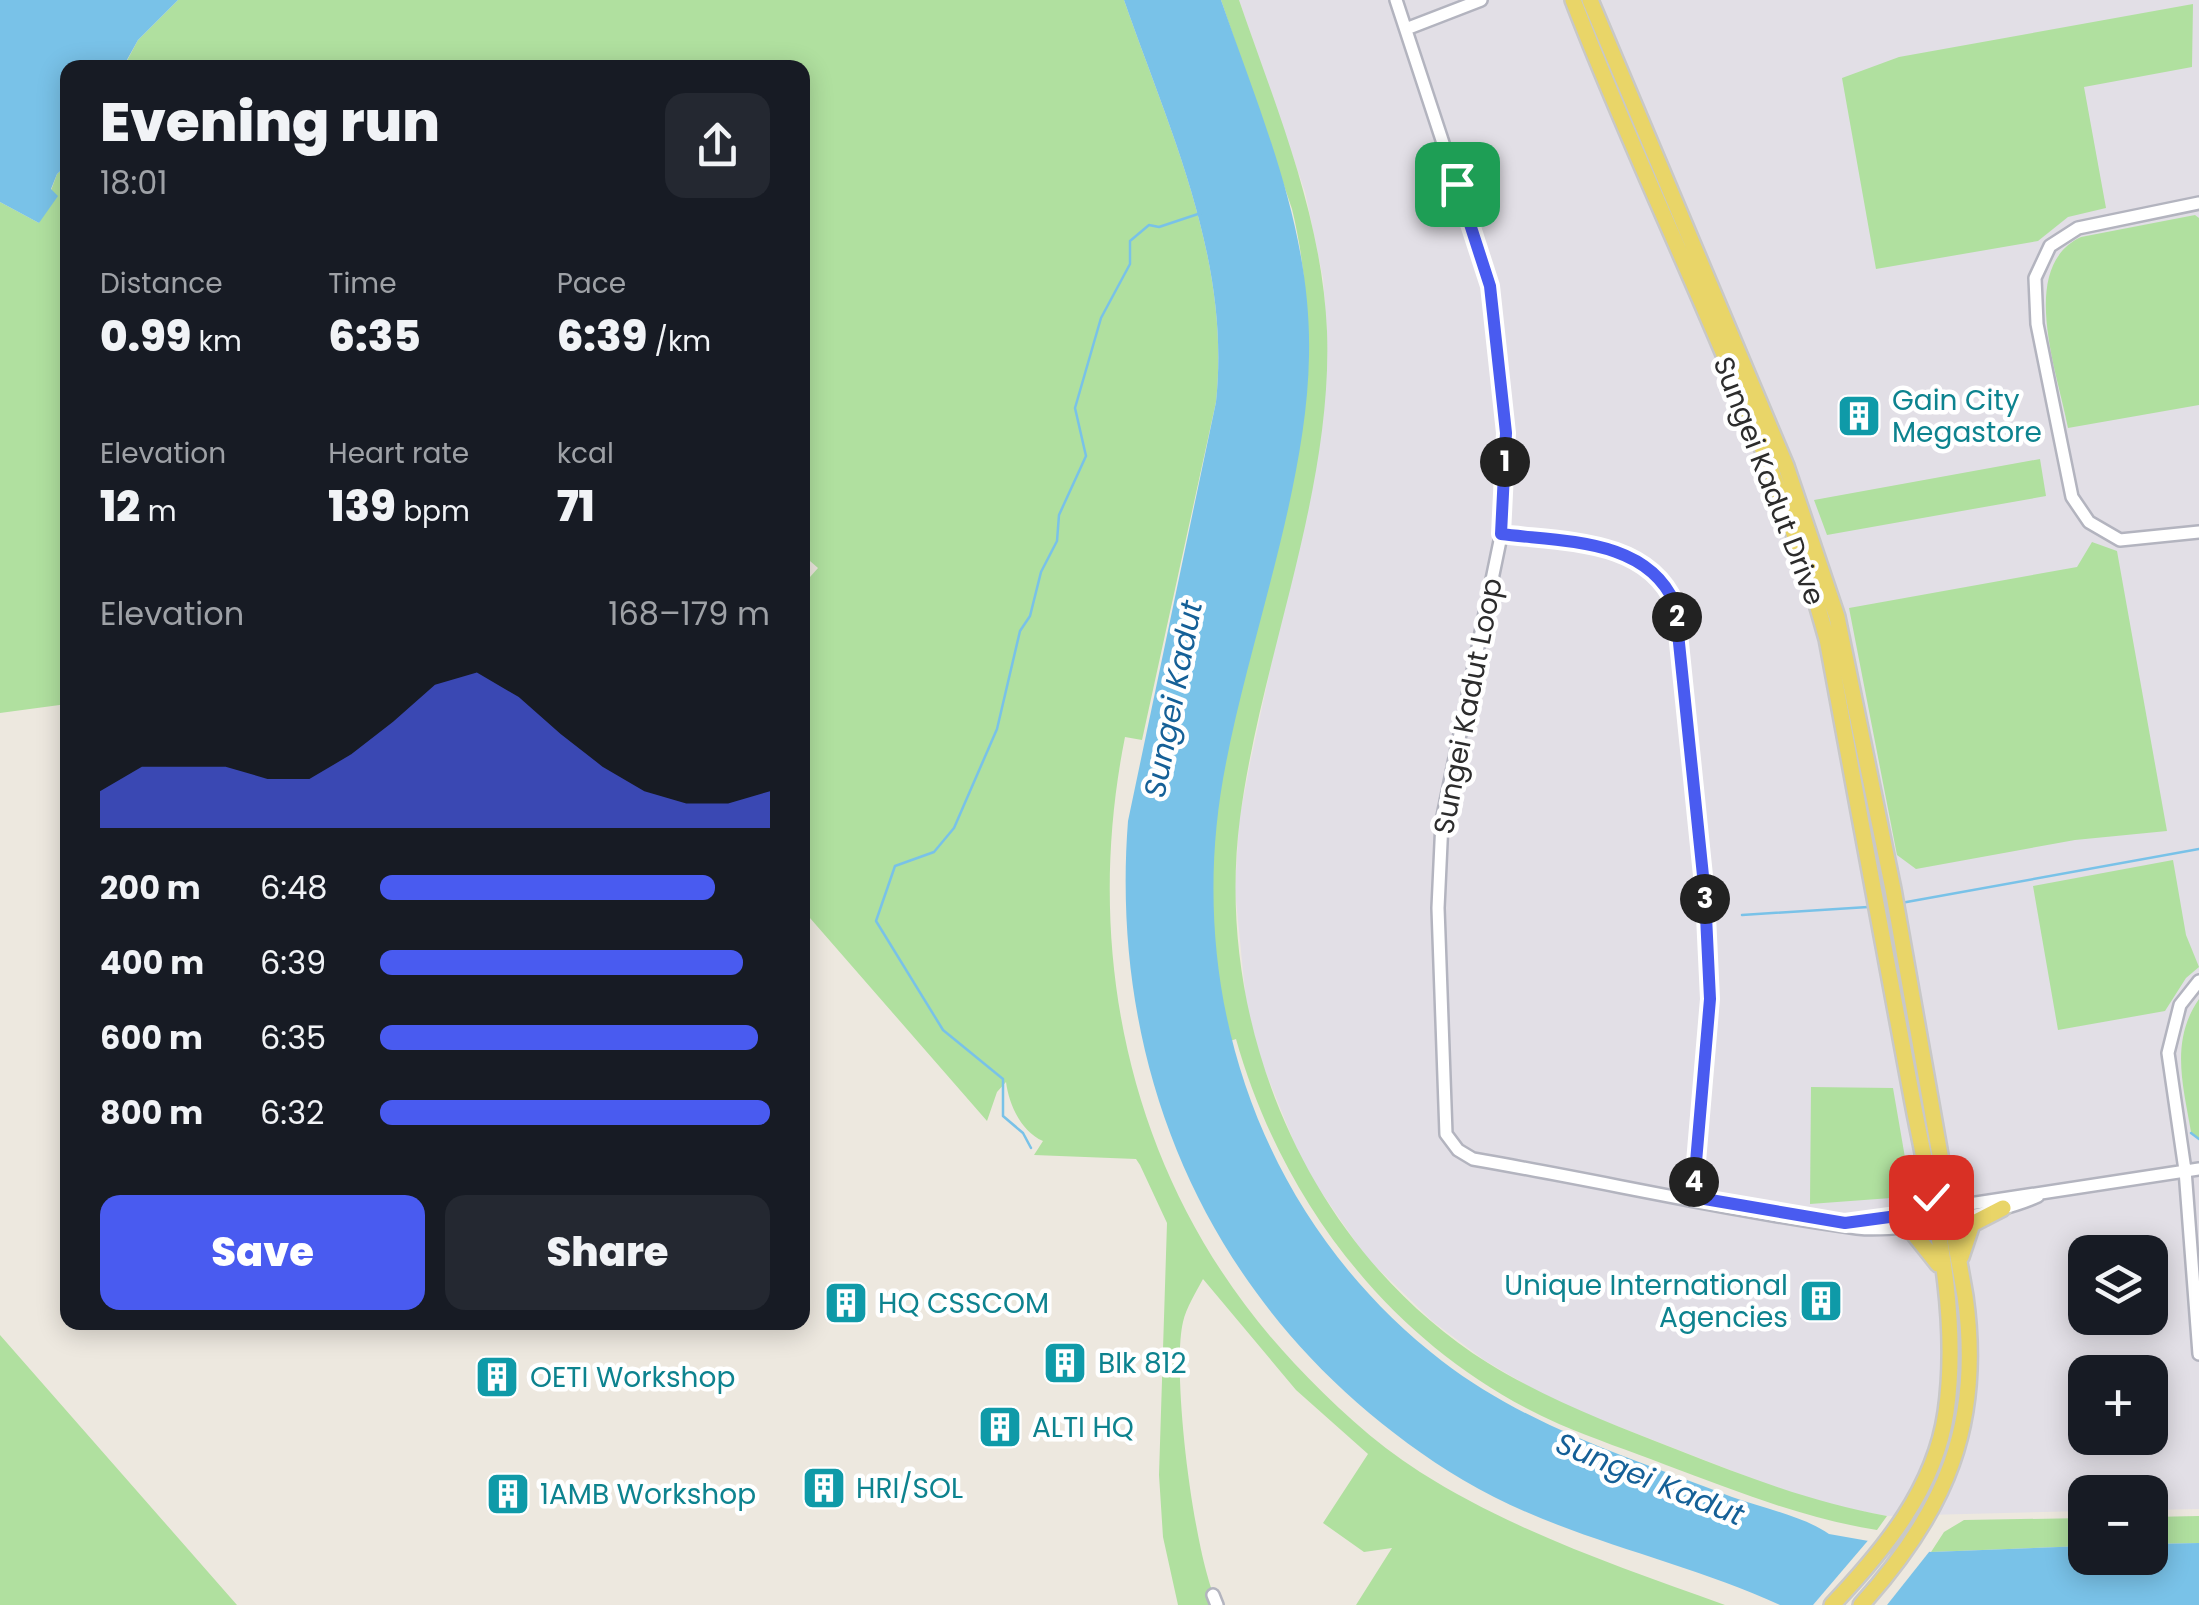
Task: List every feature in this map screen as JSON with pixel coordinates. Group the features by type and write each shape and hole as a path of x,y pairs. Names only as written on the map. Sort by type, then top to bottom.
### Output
{"main road":[{"name":"Sungei Kadut Drive","path":"1573,0 1772,475 1809,574 1827,639 1914,1104 1941,1215"},
{"name":"Sungei Kadut Drive","path":"1590,0 1786,466 1843,637 1928,1082 1941,1215"},
{"path":"1914,1104 1926,1095 1928,1082"},
{"path":"1960,1266 1964,1240 1972,1224 2003,1208"},
{"path":"1861,1605 1921,1532 1948,1478 1966,1416 1972,1358 1960,1266 1941,1215"},
{"path":"1832,1605 1896,1528 1926,1477 1946,1414 1949,1345 1941,1215"},
{"path":"1898,1225 1911,1230 1924,1243 1942,1272"}],"street":[{"name":"Sungei Kadut Loop","path":"1396,0 1490,286 1506,433 1501,534 1442,821 1438,908 1446,1134 1458,1150 1473,1158 1845,1223 1941,1215"},
{"path":"1406,29 1481,0"},
{"path":"2198,203 2078,228 2050,246 2036,278 2038,324 2072,497 2089,522 2120,540 2199,532"},
{"path":"1501,534 1638,558 1667,585 1675,604 1705,895 1710,999 1693,1197"},
{"path":"2199,981 2180,1005 2168,1054 2192,1169 2199,1354"},
{"path":"1941,1215 2003,1208 2038,1196 2192,1169"},
{"path":"1941,1215 2017,1194 2038,1196"},
{"name":"Sungei Kadut Loop","path":"1845,1223 1856,1228 1898,1225 1941,1215"}],"shaded area":[{"path":"1239,0 2199,0 2199,1509 2168,1510 2168,1475 2068,1475 2068,1511 1887,1516 1834,1506 1771,1486 1555,1402 1484,1360 1432,1321 1366,1257 1304,1167 1260,1058 1246,1002 1235,890 1239,820 1319,441 1327,334 1323,278 1305,192"}],"green space":[{"path":"178,0 1124,0 1193,197 1206,247 1218,349 1216,402 1142,740 1125,737 1113,822 1110,906 1117,989 1133,1071 1158,1150 1194,1225 1239,1297 1294,1363 1369,1435 1420,1472 1493,1513 1569,1547 1725,1605 1356,1605 1392,1548 1364,1552 1323,1523 1368,1454 1296,1390 1203,1279 1183,1322 1180,1381 1193,1508 1218,1605 1178,1605 1163,1537 1159,1475 1167,1223 1140,1165 1136,1159 1034,1155 1043,1141 1028,1131 1017,1116 1006,1082 997,1092 987,1121 810,918 810,577 818,568 810,561 810,60 127,60 138,40"},
{"path":"1221,0 1239,0 1295,162 1316,246 1327,331 1319,453 1250,758 1240,818 1236,896 1242,975 1259,1052 1287,1126 1324,1196 1370,1260 1425,1316 1488,1363 1581,1411 1704,1460 1807,1497 1887,1516 1877,1530 1770,1503 1559,1424 1501,1394 1447,1357 1398,1315 1355,1268 1316,1215 1284,1160 1257,1101 1236,1039 1230,1041 1214,932 1216,822 1228,743 1298,443 1306,367 1305,289 1292,209"},
{"path":"2193,4 2192,67 2084,87 2106,208 2068,217 2038,241 1876,269 1842,78 1899,57"},
{"path":"60,171 60,705 0,713 0,202 39,223"},
{"path":"2195,215 2199,218 2199,405 2068,428 2051,351 2046,296 2051,272 2062,252 2081,237"},
{"path":"2040,459 2046,496 1827,535 1814,500"},
{"path":"2092,542 2117,551 2167,831 2075,840 1916,869 1897,855 1849,608 2077,567"},
{"path":"2173,860 2186,935 2199,967 2186,978 2165,1011 2058,1030 2033,886"},
{"path":"2199,999 2199,1138 2191,1132 2181,1064 2184,1031"},
{"path":"1811,1087 1893,1088 1908,1175 1891,1198 1810,1204"},
{"path":"0,1335 237,1605 0,1605"},
{"path":"2199,1516 2199,1543 2168,1544 2168,1517"},
{"path":"2068,1518 2068,1547 1931,1552 1944,1532 1964,1520"}],"water":[{"path":"0,0 178,0 138,40 127,60 60,60 60,171 51,189 58,196 39,223 0,202"},
{"name":"Sungei Kadut","path":"1124,0 1221,0 1281,174 1302,264 1308,309 1306,405 1288,507 1226,763 1215,847 1215,931 1226,1014 1248,1093 1281,1169 1324,1239 1378,1304 1442,1361 1510,1405 1582,1440 1795,1517 1829,1534 1931,1552 2068,1547 2068,1575 2168,1575 2168,1544 2199,1543 2199,1605 1780,1605 1540,1518 1463,1480 1380,1422 1308,1355 1248,1281 1199,1199 1163,1112 1138,1019 1127,922 1128,821 1216,402 1218,349 1214,297 1206,247 1177,147"}],"pier":[{"path":"1871,1537 1933,1547 1887,1605 1813,1605"}],"waterway":[{"path":"1031,1148 1023,1133 1003,1116 1003,1079 943,1030 876,921 895,866 934,852 954,828 997,729 1020,631 1030,616 1041,572 1057,541 1059,515 1086,456 1075,408 1101,318 1130,264 1130,241 1149,225 1159,227 1201,213"},
{"path":"1901,903 2199,849"},
{"path":"1742,915 1868,907"},
{"path":"2191,1133 2199,1139"}],"place":[{"name":"Gain City Megastore","path":"1859,416"},
{"name":"Unique International Agencies","path":"1821,1301"},
{"name":"HQ CSSCOM","path":"846,1303"},
{"name":"Blk 812","path":"1065,1363"},
{"name":"OETI Workshop","path":"497,1377"},
{"name":"ALTI HQ","path":"1000,1427"},
{"name":"HRI/SOL","path":"824,1488"},
{"name":"1AMB Workshop","path":"508,1494"}],"route":[{"path":"1457,184 1490,286 1506,433 1501,534 1638,558 1667,585 1675,604 1705,895 1710,999 1709,1046 1693,1197 1845,1223 1934,1211 1931,1197"}]}
